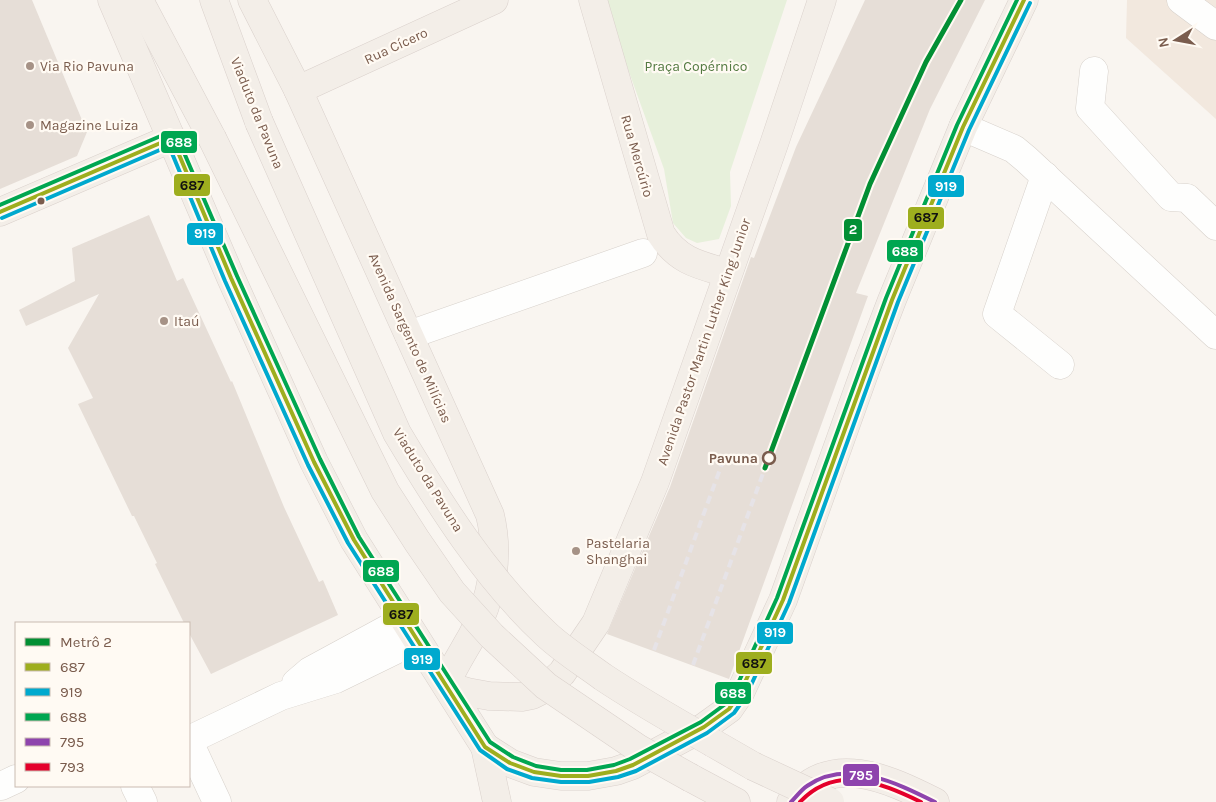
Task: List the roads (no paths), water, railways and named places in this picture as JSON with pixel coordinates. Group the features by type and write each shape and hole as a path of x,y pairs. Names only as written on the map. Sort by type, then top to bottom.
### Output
{"main road":[{"path":"112,0 231,278 314,462 354,540 485,747 497,802"},
{"path":"139,0 212,138 385,491 452,592 492,636 546,686 639,749 736,802"},
{"name":"Viaduto da Pavuna","path":"214,0 259,122 398,433 423,477 475,554 547,635 579,660 649,707 753,766 830,802"},
{"name":"Avenida Sargento de Milícias","path":"252,0 298,90 490,515 494,530 495,561 492,580 480,620 454,666 447,685"},
{"name":"Rua Cícero","path":"298,90 494,0"},
{"name":"Rua Mercúrio","path":"593,0 661,234 680,257 727,273"},
{"name":"Avenida Pastor Martin Luther King Junior","path":"447,685 467,692 489,696 522,697 544,689 562,673 596,623 651,490 774,144 822,0"},
{"path":"485,747 522,768 561,776 588,776 616,771 633,765 704,727 729,709 740,693 783,600 866,368 963,128 1024,0"},
{"path":"0,212 172,138"},
{"path":"562,673 576,702 596,730 633,765"},
{"path":"791,802 806,787 820,778 843,772 864,773 878,777 935,802"}],"street":[{"path":"1181,0 1216,26"},
{"path":"1094,71 1090,108 1171,197 1187,198 1216,226"},
{"path":"963,128 1014,149 1216,335"},
{"path":"1045,176 997,314 1060,365"},
{"path":"409,335 644,253"},
{"path":"190,741 282,696 310,671 410,630"},
{"path":"190,743 217,802"},
{"path":"136,787 143,802"}],"railway":[{"path":"654,650 723,461"},
{"path":"693,665 765,468"}],"metro line":[{"name":"2","path":"765,468 870,184 926,62 961,0"}],"place":[{"name":"Via Rio Pavuna","path":"30,66"},
{"name":"Magazine Luiza","path":"30,125"},
{"name":"Itaú","path":"164,321"},
{"name":"Pavuna","path":"769,458"},
{"name":"Pastelaria Shanghai","path":"576,551"}],"park label":[{"name":"Praça Copérnico","path":"696,66"}]}
